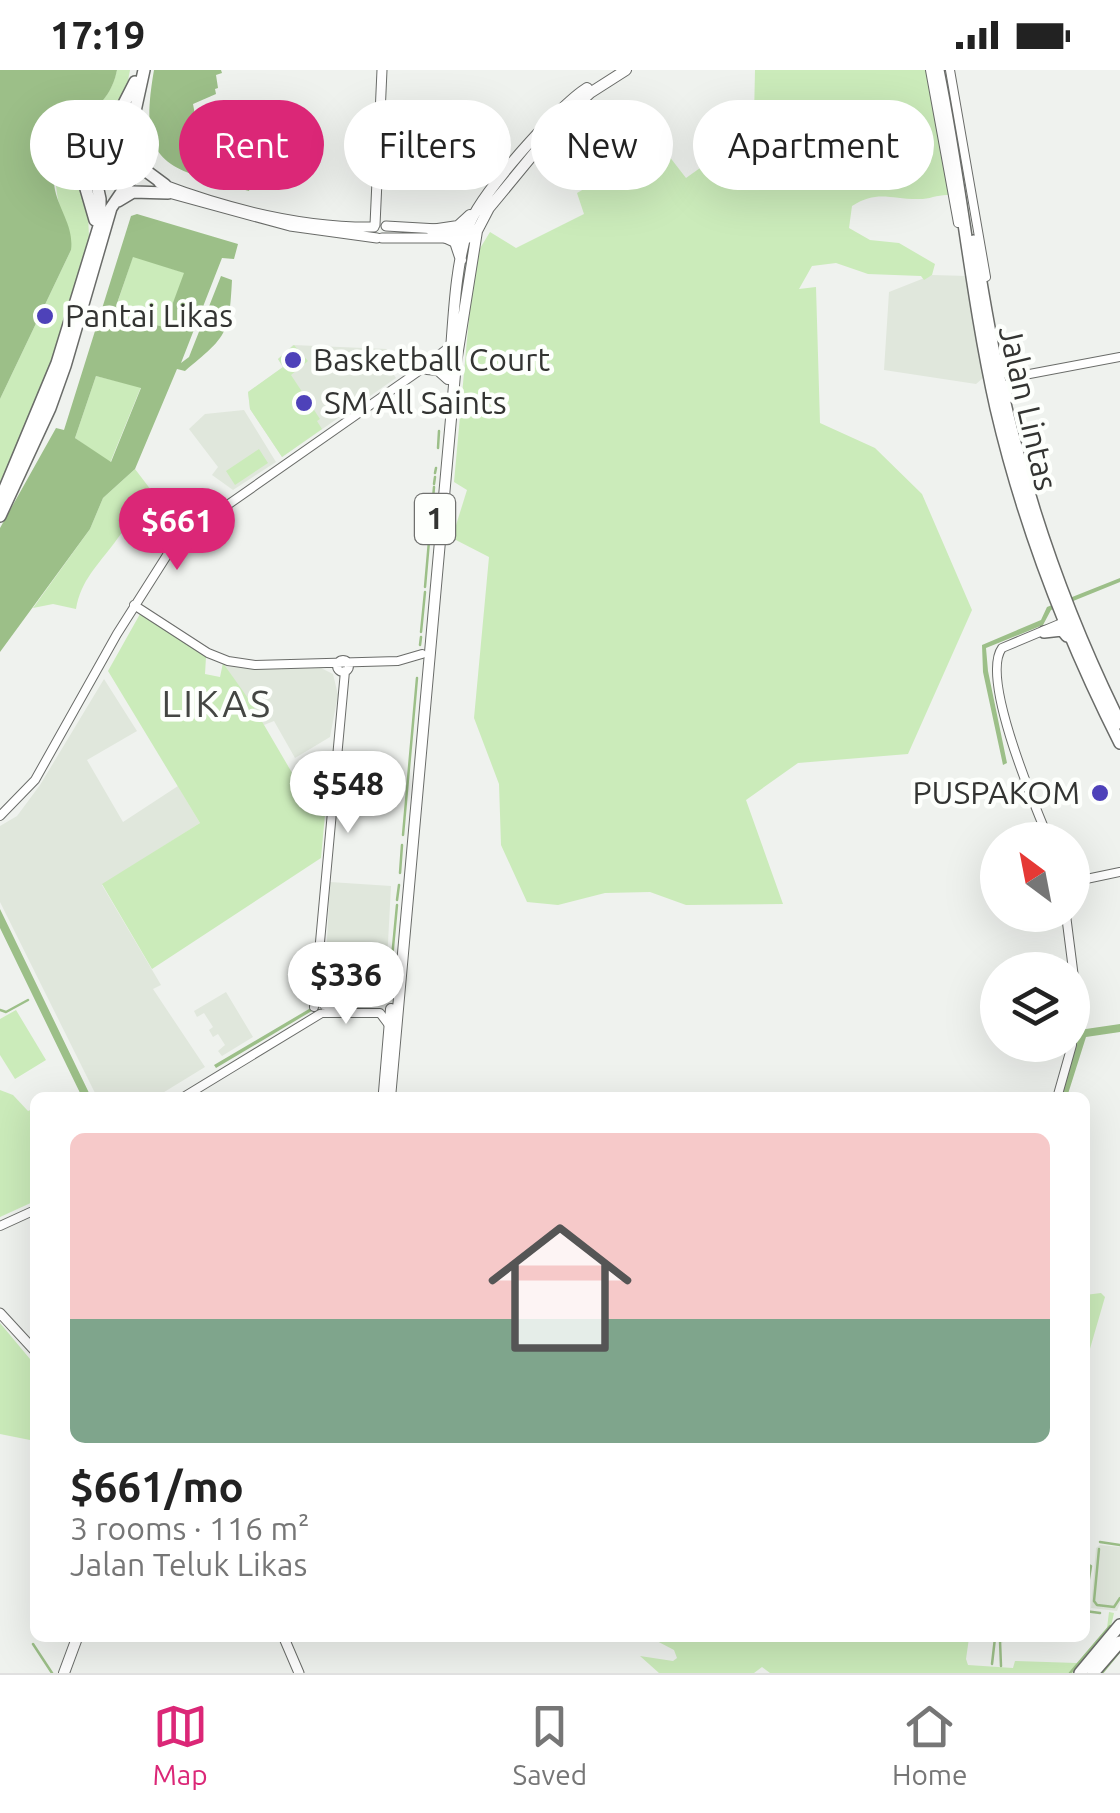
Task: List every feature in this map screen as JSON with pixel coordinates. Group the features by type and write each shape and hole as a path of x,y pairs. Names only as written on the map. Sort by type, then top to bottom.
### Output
{"highway":[{"name":"Jalan Lintas","path":"934,71 948,106 1000,378 1002,413 1047,551 1119,737"},
{"path":"136,100 139,74"},
{"path":"131,100 139,74"},
{"path":"96,236 95,215 83,178 84,165 89,154 110,133 139,74"},
{"name":"Jalan Lintas","path":"948,106 972,281 1019,494 1057,605 1119,737"},
{"path":"159,182 166,189"},
{"path":"112,208 133,192 166,189"},
{"path":"0,500 57,363 101,216 97,190"},
{"path":"0,516 50,408 112,208 122,190"},
{"path":"994,352 1004,371 1019,376 1006,388 1002,413"},
{"path":"1044,632 1056,616 1057,605"},
{"path":"1064,622 1077,628"},
{"path":"1044,632 1064,631 1078,654"},
{"path":"1080,1673 1120,1625"},
{"path":"1091,1673 1120,1642"}],"main road":[{"path":"380,238 387,233 380,226 378,204 382,70"},
{"name":"1","path":"451,368 462,262 482,202 557,114 578,94 615,70"},
{"name":"1","path":"388,1092 451,368 471,234 564,117 590,93 626,70"},
{"path":"159,184 290,226 380,238 436,233 458,226 482,202"},
{"path":"159,188 341,227 380,226 471,234"},
{"path":"436,233 455,242 462,262"},
{"path":"424,369 451,347"},
{"path":"424,369 451,368"},
{"path":"421,670 425,654"},
{"name":"1","path":"387,1092 388,1014 421,670"},
{"path":"406,838 414,818"},
{"path":"388,1014 395,1009 400,973"},
{"path":"0,1305 30,1338"},
{"path":"0,1313 30,1346"},
{"path":"67,1673 78,1642"},
{"path":"289,1642 302,1673"}],"street":[{"path":"950,70 988,294 986,309"},
{"path":"934,71 972,281"},
{"path":"1000,378 1118,358"},
{"path":"0,816 35,780 134,605 169,548 184,533 424,369 451,368"},
{"path":"134,605 208,654 228,661 324,662 343,668 366,662 398,661 410,662 421,670"},
{"path":"1042,822 1014,755 996,669 1002,648 1064,622"},
{"path":"398,661 425,654"},
{"path":"320,1008 316,982 343,668"},
{"path":"1090,878 1120,872"},
{"path":"192,1092 297,1027 320,1008 388,1008 388,1014 320,1008"},
{"path":"1058,1092 1066,1062"},
{"path":"0,1226 30,1212"}],"shaded area":[{"path":"0,70 117,70 102,100 30,100 30,190 55,190 69,227 71,250 0,399"},
{"path":"117,70 130,70 121,100 101,100 106,95"},
{"path":"154,70 221,70 216,75 216,94 202,100 179,100 179,168 159,151 159,100 150,100"},
{"path":"755,70 927,70 932,100 754,100"},
{"path":"934,110 949,195 869,198 852,206 849,228 870,240 899,243 935,264 932,275 924,280 921,276 868,274 836,263 812,266 799,289 816,287 820,423 875,448 922,494 972,610 908,754 798,763 746,800 783,904 686,905 650,892 605,893 558,905 527,902 501,845 499,784 474,718 489,557 452,538 467,490 454,482 479,250 490,232 516,248 584,214 577,193 582,190 673,190 673,161 686,178 693,173 693,190 934,190"},
{"path":"57,190 81,190 88,212 89,238 53,357 0,488 0,399 71,250"},
{"path":"137,214 238,244 234,259 222,258 181,363 189,357 221,276 232,280 227,324 210,350 185,371 177,369 135,469 103,498 90,529 0,652 0,528 56,428 64,430 131,216","holes":["133,257 184,273 164,327 113,315","96,376 141,388 111,462 75,438"]},
{"path":"133,256 185,273 164,327 113,316"},
{"path":"932,275 968,276 985,369 976,384 884,370 889,292"},
{"name":"SM All Saints","path":"293,345 387,349 384,360 396,378 282,457 250,409 248,392 283,367 278,359"},
{"path":"294,345 308,361 291,375 320,419 317,421 322,429 282,457 250,409 248,392 283,367 278,359"},
{"path":"96,376 141,387 110,463 75,438"},
{"path":"244,410 276,462 233,490 212,475 218,467 189,429 205,414"},
{"path":"259,449 268,463 235,485 226,471"},
{"path":"135,469 151,490 91,573 76,609 53,604 33,608 90,529 103,498"},
{"path":"1120,578 1120,582 1051,610 1043,625 986,648 1007,763 1003,765 983,672 982,645 1041,620 1047,607"},
{"path":"140,614 206,657 205,674 220,677 223,663 305,795 328,782 321,858 152,969 102,884 200,823 108,671"},
{"path":"223,663 273,669 321,668 333,674 338,695 330,737 295,758 274,721 264,725"},
{"path":"104,679 137,731 87,760 123,822 178,786 200,823 102,885 161,985 153,989 205,1067 164,1092 95,1092 0,902 0,826 17,816"},
{"path":"330,882 391,886 385,999 324,997"},
{"path":"0,909 89,1092 80,1092 0,928"},
{"path":"226,992 253,1037 222,1056 218,1051 225,1045 218,1034 213,1037 209,1030 213,1027 204,1013 197,1017 194,1011"},
{"path":"326,999 376,1001 327,1002 216,1068 214,1065"},
{"path":"16,1010 46,1060 15,1079 0,1055 0,1019"},
{"path":"1120,1024 1120,1032 1090,1036 1090,1028"},
{"path":"1070,1062 1078,1062 1069,1092 1061,1092"},
{"path":"0,1090 13,1095 30,1110 30,1203 0,1217"},
{"path":"1101,1293 1105,1297 1090,1349 1090,1294"},
{"path":"0,1323 30,1359 30,1440 0,1434"},
{"path":"1120,1547 1117,1611 1091,1608 1096,1548"},
{"path":"1109,1612 1114,1613 1110,1631 1073,1673 770,1673 762,1667 754,1673 659,1673 640,1656 673,1661 677,1658 674,1650 659,1642 968,1642 968,1665 1013,1668 1015,1661 1077,1663 1107,1628"}],"waterway":[{"path":"438,448 439,431"},
{"path":"435,473 436,468"},
{"path":"434,484 435,477"},
{"path":"433,499 434,487"},
{"path":"429,537 432,512"},
{"path":"425,587 429,541"},
{"path":"421,632 425,592"},
{"path":"420,645 421,637"},
{"path":"403,835 417,678"},
{"path":"400,873 402,845"},
{"path":"397,900 399,885"},
{"path":"376,1002 388,1000 397,905"},
{"path":"0,1010 6,1012 28,1000"},
{"path":"1100,1542 1120,1545"},
{"path":"1099,1549 1094,1601 1114,1607 1120,1598"},
{"path":"1090,1566 1090,1572"},
{"path":"1090,1612 1100,1613"},
{"path":"1070,1673 1110,1626"},
{"path":"992,1664 995,1642"},
{"path":"1000,1642 1001,1666"},
{"path":"33,1644 52,1673"},
{"path":"1102,1673 1120,1651"}],"place":[{"name":"Pantai Likas","path":"45,316"},
{"name":"Basketball Court","path":"293,360"},
{"name":"SM All Saints","path":"304,403"},
{"name":"PUSPAKOM","path":"1100,793"}],"district":[{"name":"LIKAS","path":"217,704"}]}
